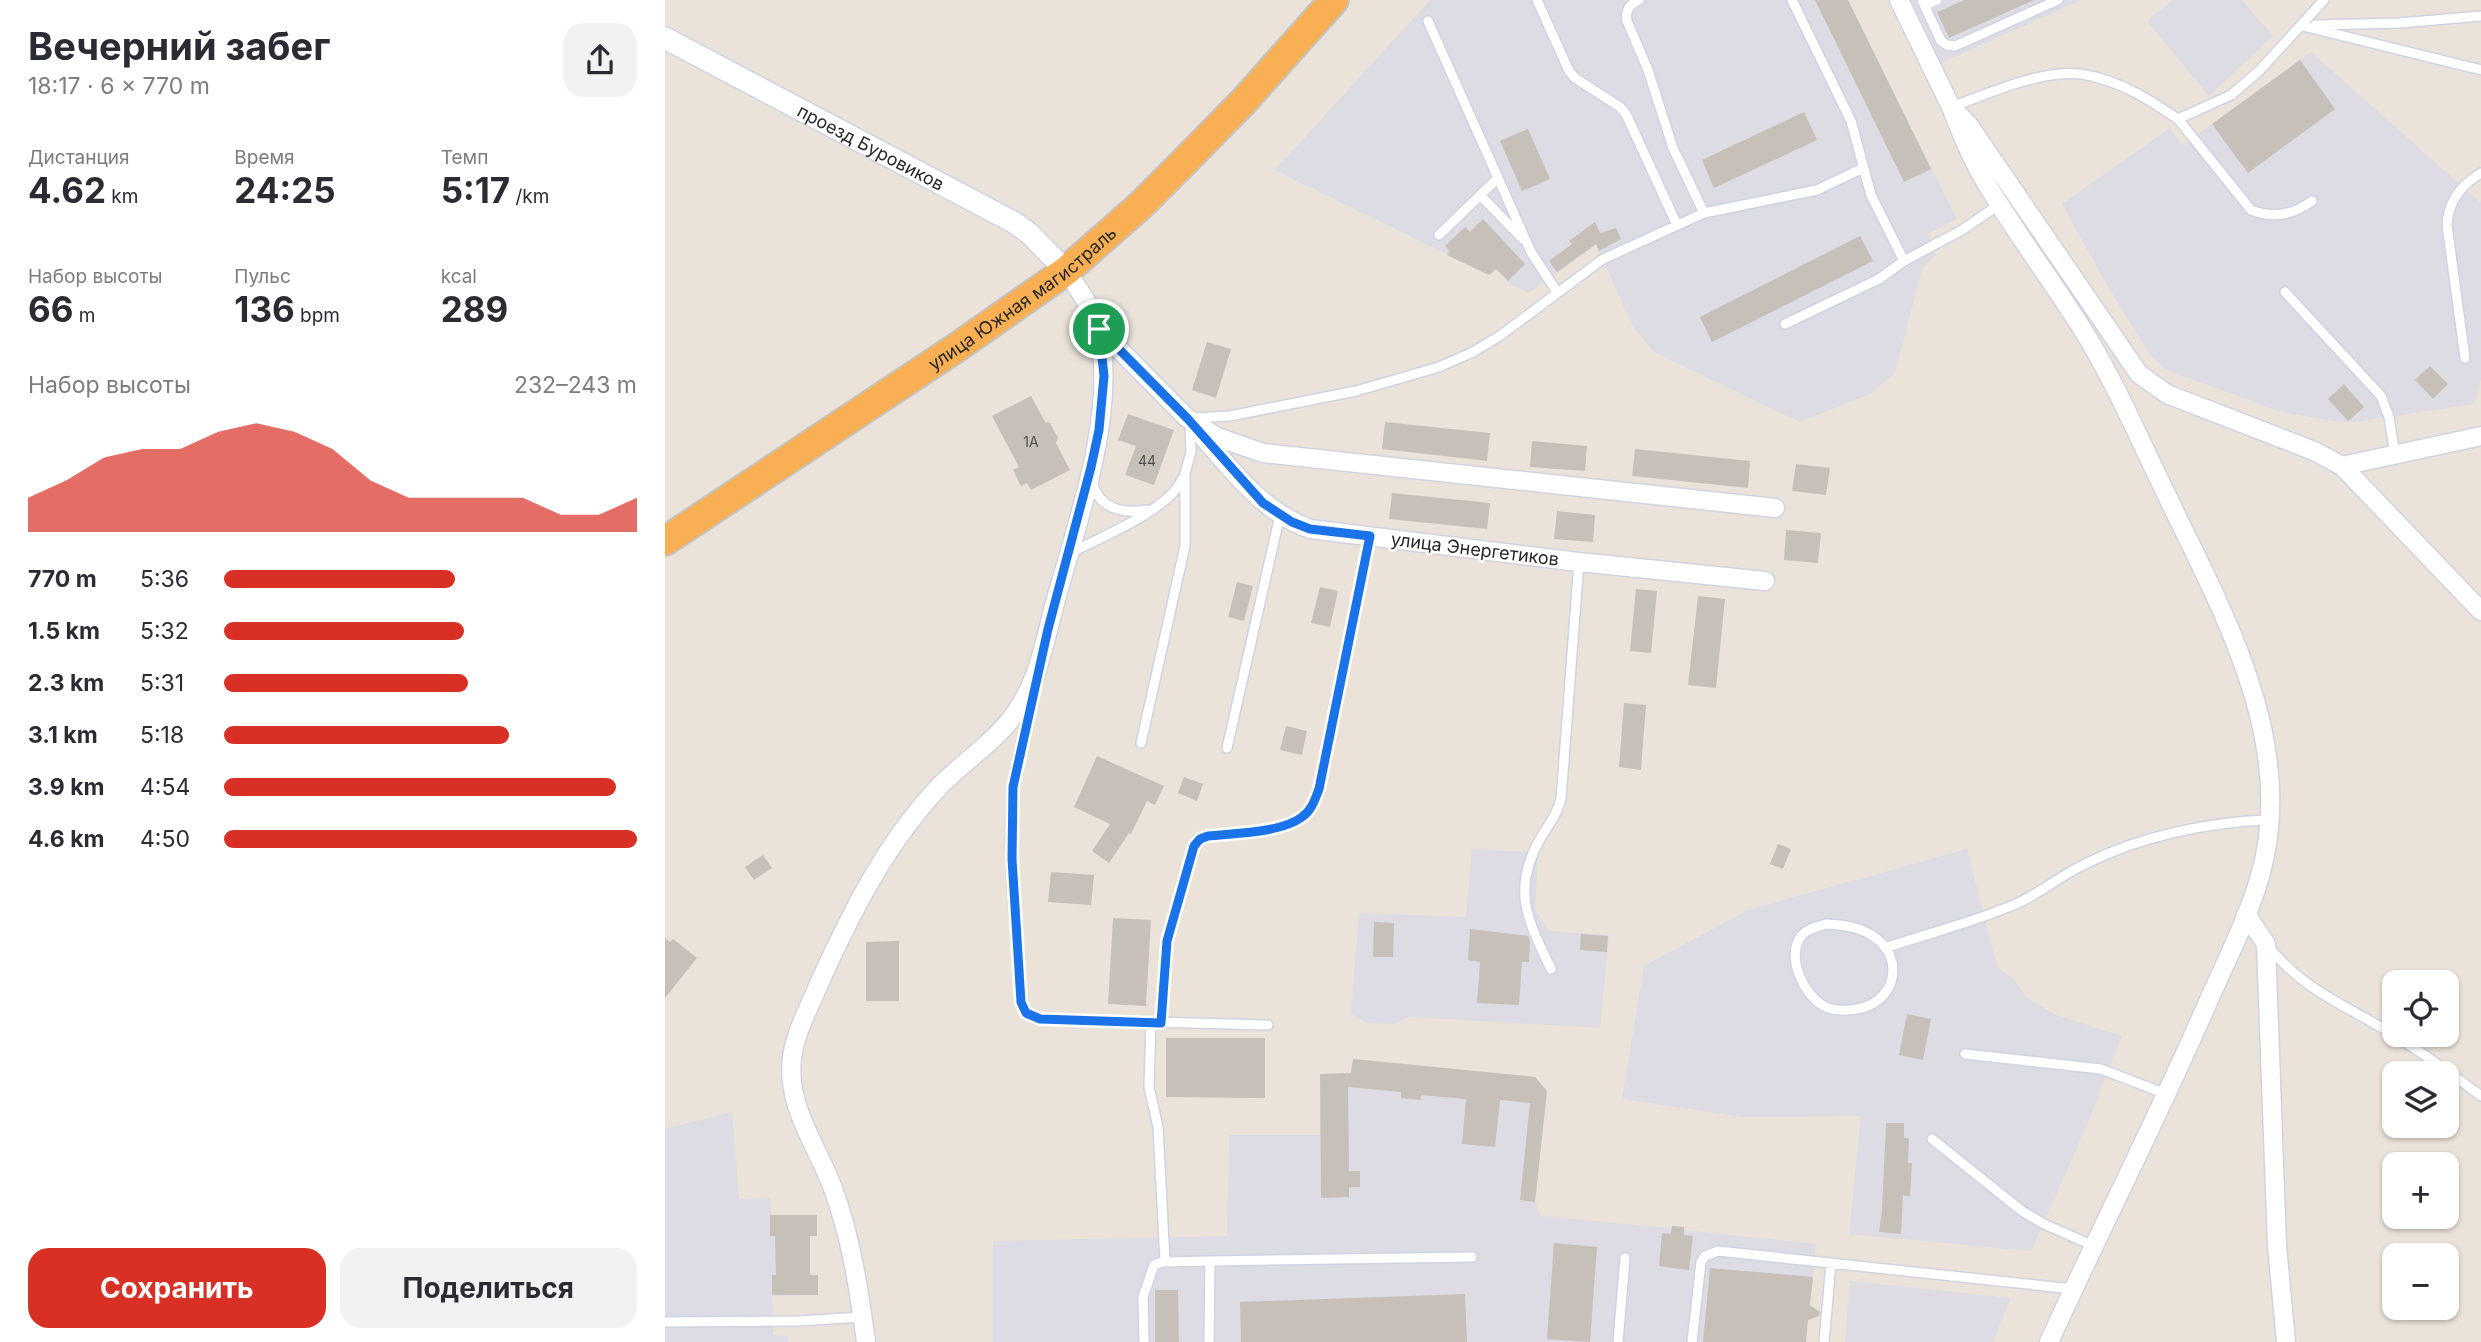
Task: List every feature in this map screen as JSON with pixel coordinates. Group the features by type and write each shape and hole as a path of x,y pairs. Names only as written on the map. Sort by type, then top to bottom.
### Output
{"highway":[{"name":"улица Южная магистраль","path":"665,541 956,348 1066,271 1141,205 1180,166 1244,101 1334,0"}],"street":[{"path":"1899,0 1951,107 1976,166 2079,325 2110,379 2220,606 2244,666 2269,768 2269,820 2260,875 2246,914 2166,1094 2049,1342"},
{"name":"проезд Буровиков","path":"665,38 1015,223 1030,234 1066,271"},
{"path":"1951,107 1968,124 2139,374 2167,394 2315,451 2342,466 2481,611"},
{"path":"866,1342 842,1218 832,1186 799,1113 792,1086 792,1058 796,1038 844,926 884,856 932,795 1013,718 1037,673 1091,467 1103,396 1103,351 1099,329 1091,308 1066,271"},
{"path":"1099,329 1187,418 1217,437 1263,453 1775,508"},
{"name":"улица Энергетиков","path":"1187,418 1263,503 1280,515 1310,529 1579,562 1765,581"},
{"path":"2342,466 2481,436"},
{"path":"2246,914 2266,944 2277,1246 2286,1342"}],"lane":[{"path":"1537,0 1569,71 1626,114 1677,225"},
{"path":"1639,0 1629,6 1627,21 1648,70 1673,148 1703,213"},
{"path":"1793,0 1851,121 1871,195 1904,261"},
{"path":"1937,0 1923,3 1941,41 1947,46 1955,46 2058,0"},
{"path":"2178,120 2231,95 2259,71 2324,0"},
{"path":"2303,26 2400,23 2481,16"},
{"path":"1428,21 1535,261 1557,292"},
{"path":"2303,26 2481,70"},
{"path":"1951,107 2040,78 2066,73 2090,75 2145,97 2178,120 2251,210 2261,214 2290,214 2312,201"},
{"path":"1141,743 1185,546 1185,473 1192,441 1187,418 1230,416 1356,391 1419,374 1485,345 1597,262 1703,213 1817,190 1863,168"},
{"path":"2465,358 2447,225 2448,214 2456,196 2481,173"},
{"path":"1439,235 1498,178"},
{"path":"1480,195 1528,244"},
{"path":"1785,324 1879,279 1904,261 1962,230 2000,204"},
{"path":"2285,292 2381,396 2389,417 2395,455"},
{"path":"1091,467 1094,491 1108,506 1128,511 1156,508"},
{"path":"1069,554 1156,508 1174,494 1185,473"},
{"path":"1227,748 1280,515"},
{"path":"1165,1262 1158,1127 1149,1087 1167,941 1194,846 1200,839 1291,823 1304,817 1313,805 1319,789 1370,536"},
{"path":"1551,969 1529,923 1525,897 1532,855 1558,813 1561,799 1579,562"},
{"path":"1037,673 1016,768 1011,811 1023,1008 1031,1017 1040,1019 1268,1025"},
{"path":"1885,948 2021,902 2085,864 2117,850 2197,828 2240,821 2269,820"},
{"path":"1826,924 1855,927 1878,940 1885,948 1892,966 1891,986 1879,1000 1855,1009 1828,1008 1818,1002 1803,981 1795,956 1802,935 1826,924"},
{"path":"2266,944 2293,974 2311,988 2391,1033 2442,1066 2481,1096"},
{"path":"1965,1054 2094,1068 2166,1094"},
{"path":"1933,1139 2022,1211 2094,1246"},
{"path":"1692,1342 1699,1270 1705,1256 1719,1251 2073,1289"},
{"path":"1144,1342 1145,1287 1154,1265 1165,1262 1472,1257"},
{"path":"1618,1342 1625,1258"},
{"path":"1209,1342 1210,1261"},
{"path":"1824,1342 1831,1263"},
{"path":"665,1322 799,1321 862,1317"}],"shaded area":[{"path":"1430,0 1848,0 1957,219 1928,234 1936,255 1922,269 1895,373 1870,394 1800,422 1654,352 1634,329 1596,245 1529,293 1511,284 1496,269 1489,275 1275,170"},
{"path":"1911,0 2081,0 1941,63"},
{"path":"2173,0 2242,0 2273,36 2209,96 2147,21"},
{"path":"2311,52 2481,203 2481,379 2474,404 2355,422 2339,422 2278,411 2165,369 2150,355 2062,204 2170,128 2183,145"},
{"path":"1472,849 1526,852 1538,859 1535,909 1549,931 1609,935 1600,1028 1409,1017 1395,1024 1367,1023 1351,1014 1359,913 1466,917"},
{"path":"1967,849 1997,967 2014,979 2027,998 2056,1015 2122,1036 2087,1125 2031,1251 1849,1234 1861,1116 1742,1117 1622,1099 1644,966 1748,910"},
{"path":"1353,1059 1535,1077 1547,1091 1535,1202 1541,1216 1684,1227 1685,1230 1816,1244 1810,1305 1817,1311 1817,1317 1808,1320 1806,1342 993,1342 993,1241 1227,1236 1229,1135 1320,1135 1320,1074 1351,1073"},
{"path":"732,1112 739,1199 770,1198 771,1215 817,1215 817,1236 810,1236 810,1274 818,1275 818,1295 772,1296 773,1335 788,1336 788,1342 665,1342 665,1129"},
{"path":"1850,1281 2011,1298 1993,1342 1845,1342"}],"building":[{"path":"1815,0 1848,0 1931,169 1904,182"},
{"path":"1965,0 2034,0 1949,38 1937,12"},
{"path":"2300,60 2335,109 2248,173 2212,124"},
{"path":"1804,112 1817,140 1714,188 1702,160"},
{"path":"1528,129 1550,179 1522,191 1500,141"},
{"path":"1483,219 1525,264 1508,281 1496,269 1489,275 1447,255 1450,251 1445,246 1465,227 1470,232"},
{"path":"1595,222 1600,233 1616,228 1621,239 1599,251 1596,244 1557,272 1549,261 1572,244 1569,241"},
{"path":"1860,236 1873,261 1712,342 1700,317"},
{"path":"1207,342 1231,349 1216,398 1192,390"},
{"path":"2430,366 2448,384 2433,399 2415,380"},
{"path":"2344,384 2364,407 2348,421 2328,399"},
{"path":"1031,396 1045,422 1050,423 1058,438 1056,443 1070,470 1031,490 1027,483 1021,486 1013,470 1019,467 992,416"},
{"path":"1128,414 1174,430 1154,485 1125,475 1136,446 1118,440"},
{"path":"1385,422 1490,433 1487,461 1382,449"},
{"path":"1532,441 1587,446 1585,471 1530,467"},
{"path":"1635,449 1750,461 1748,488 1632,476"},
{"path":"1796,464 1830,468 1826,495 1792,491"},
{"path":"1392,493 1490,503 1487,529 1389,519"},
{"path":"1557,511 1595,515 1593,542 1554,539"},
{"path":"1786,530 1821,533 1818,563 1784,560"},
{"path":"1237,582 1253,586 1244,621 1228,617"},
{"path":"1320,587 1338,591 1330,627 1311,623"},
{"path":"1636,589 1657,591 1651,653 1630,651"},
{"path":"1698,596 1725,599 1716,688 1688,685"},
{"path":"1624,703 1646,705 1641,770 1619,767"},
{"path":"1286,726 1307,731 1302,755 1280,750"},
{"path":"1097,756 1164,786 1155,805 1147,801 1131,834 1129,833 1109,863 1092,851 1110,824 1074,807"},
{"path":"1184,777 1203,784 1197,801 1178,793"},
{"path":"1778,844 1791,849 1783,869 1770,864"},
{"path":"763,855 772,868 754,880 745,867"},
{"path":"1051,872 1094,875 1091,905 1048,902"},
{"path":"1113,918 1151,920 1146,1006 1108,1004"},
{"path":"1374,922 1394,923 1393,957 1373,957"},
{"path":"1470,929 1528,936 1529,962 1522,962 1519,1005 1477,1003 1480,962 1468,960"},
{"path":"1581,934 1608,936 1607,952 1580,950"},
{"path":"665,938 670,942 673,939 697,958 665,998"},
{"path":"899,941 899,1001 866,1001 866,942"},
{"path":"1907,1014 1931,1019 1923,1060 1899,1055"},
{"path":"1166,1038 1265,1038 1265,1098 1166,1097"},
{"path":"1353,1059 1535,1077 1547,1091 1535,1202 1520,1200 1530,1103 1500,1100 1495,1147 1462,1144 1466,1099 1421,1095 1421,1100 1401,1098 1401,1092 1348,1087 1349,1171 1360,1171 1360,1187 1349,1187 1349,1197 1321,1198 1320,1074 1351,1073"},
{"path":"1886,1123 1904,1123 1904,1138 1909,1138 1908,1163 1912,1163 1910,1196 1903,1195 1901,1234 1879,1232"},
{"path":"770,1215 817,1215 817,1236 810,1236 810,1275 818,1275 818,1295 772,1295 772,1275 776,1275 775,1236 770,1236"},
{"path":"1672,1226 1684,1227 1684,1235 1693,1236 1689,1270 1659,1266 1662,1233 1671,1234"},
{"path":"1554,1243 1597,1247 1590,1342 1547,1339"},
{"path":"1710,1268 1813,1277 1810,1305 1820,1312 1819,1316 1808,1320 1806,1342 1703,1342"},
{"path":"1155,1290 1178,1290 1179,1342 1155,1342"},
{"path":"1465,1294 1467,1342 1241,1342 1240,1302"}],"route":[{"path":"1099,329 1187,418 1263,503 1292,522 1310,529 1370,536 1319,789 1313,805 1304,817 1291,823 1274,828 1208,836 1200,839 1194,846 1167,941 1161,1023 1040,1019 1026,1013 1021,1002 1012,859 1013,787 1048,629 1099,430 1104,376 1099,329"}]}
